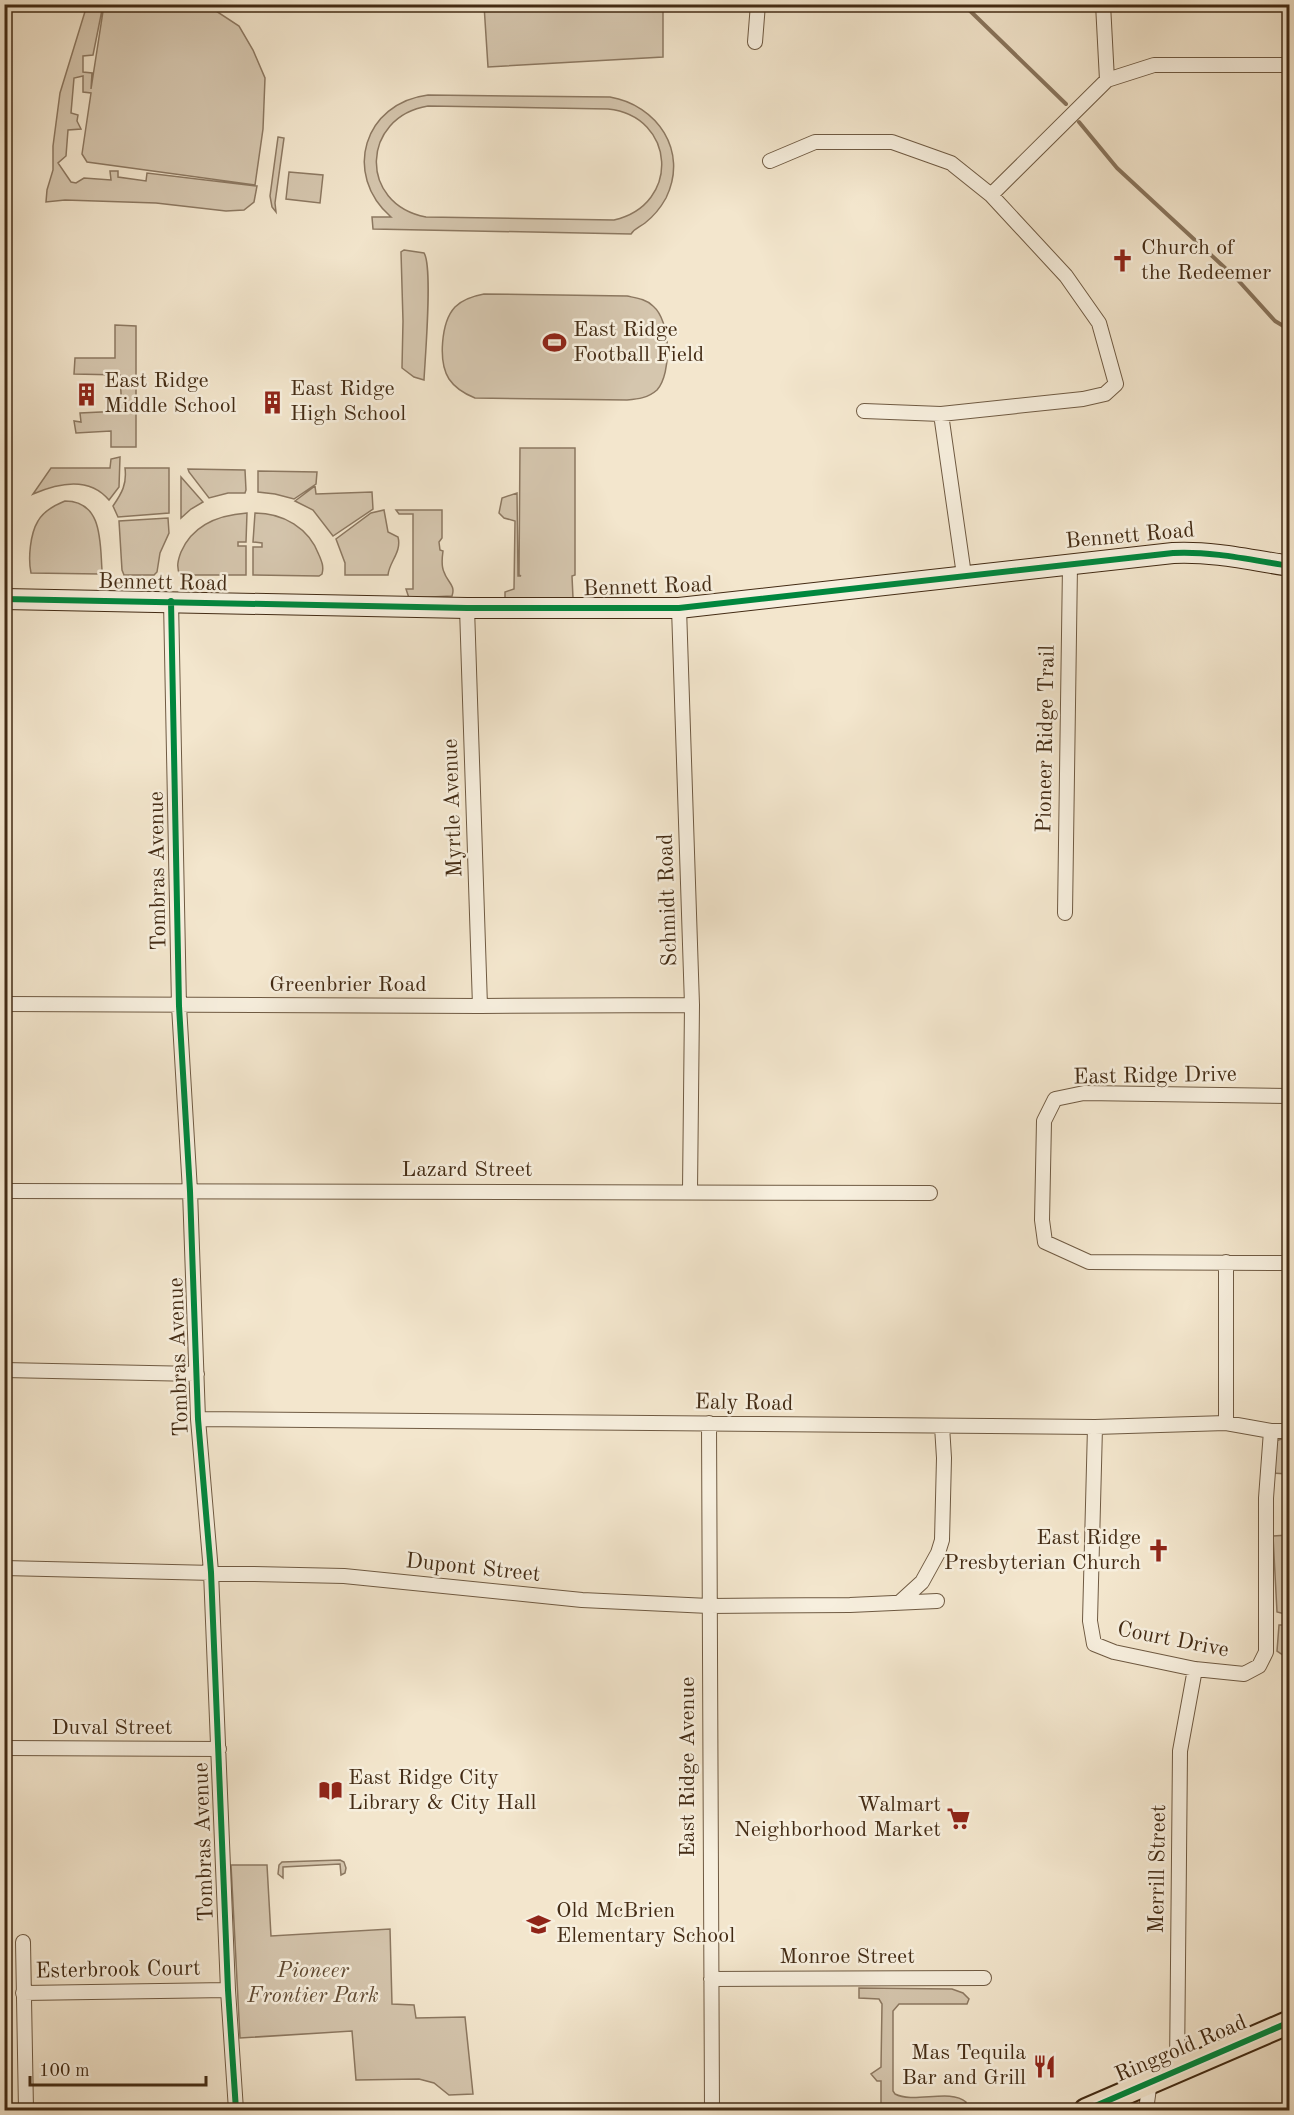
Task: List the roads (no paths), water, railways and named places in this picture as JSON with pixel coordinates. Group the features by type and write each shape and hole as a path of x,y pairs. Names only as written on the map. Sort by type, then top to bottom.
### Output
{"main road":[{"name":"Ringgold Road","path":"1086,2110 1290,2022"}],"street":[{"path":"755,42 758,4"},
{"path":"1103,4 1107,80"},
{"path":"991,195 1107,80 1154,65 1290,65"},
{"path":"770,161 815,142 892,142 951,163 991,195 1066,276 1099,323 1116,384 1105,394 1083,399 941,414 864,411"},
{"path":"941,414 964,575"},
{"name":"Bennett Road","path":"4,599 467,608 679,608 1189,552 1290,566"},
{"name":"Pioneer Ridge Trail","path":"1065,913 1070,565"},
{"name":"Tombras Avenue","path":"171,601 179,1006 190,1191 198,1419 211,1572 228,1990 236,2110"},
{"name":"Myrtle Avenue","path":"467,608 480,1006"},
{"name":"Schmidt Road","path":"679,608 692,1005 690,1191"},
{"name":"Greenbrier Road","path":"4,1004 692,1005"},
{"name":"East Ridge Drive","path":"1290,1096 1084,1093 1055,1100 1044,1121 1042,1220 1045,1242 1089,1262 1290,1263"},
{"name":"Lazard Street","path":"4,1191 930,1192"},
{"path":"1226,1262 1226,1423"},
{"path":"4,1370 198,1374"},
{"name":"Ealy Road","path":"198,1419 1095,1427 1226,1423 1271,1431 1290,1431"},
{"name":"East Ridge Avenue","path":"709,1423 712,2110"},
{"path":"899,1603 922,1582 938,1553 942,1539 944,1458 942,1426"},
{"name":"Court Drive","path":"1095,1427 1090,1621 1094,1644 1114,1652 1195,1669 1244,1674 1259,1666 1266,1652 1266,1498 1271,1431"},
{"name":"Dupont Street","path":"4,1568 344,1576 582,1600 709,1606 938,1601"},
{"name":"Merrill Street","path":"1177,2070 1180,1751 1195,1669"},
{"name":"Duval Street","path":"4,1748 219,1749"},
{"name":"Esterbrook Court","path":"23,1942 23,1993 228,1990"},
{"name":"Monroe Street","path":"711,1979 984,1978"},
{"path":"23,1993 26,2110"},
{"path":"1146,2110 1150,2081"}],"waterway":[{"path":"963,4 1066,104"},
{"path":"1079,122 1117,168 1237,279 1275,321 1290,330"}],"place":[{"name":"Church of the Redeemer","path":"1123,261"},
{"name":"East Ridge Football Field","path":"555,343"},
{"name":"East Ridge Middle School","path":"86,394"},
{"name":"East Ridge High School","path":"272,402"},
{"name":"East Ridge Presbyterian Church","path":"1159,1551"},
{"name":"East Ridge City Library & City Hall","path":"330,1791"},
{"name":"Walmart Neighborhood Market","path":"959,1818"},
{"name":"Old McBrien Elementary School","path":"538,1924"},
{"name":"Mas Tequila Bar and Grill","path":"1044,2066"}],"park label":[{"name":"Pioneer Frontier Park","path":"313,1984"}]}
